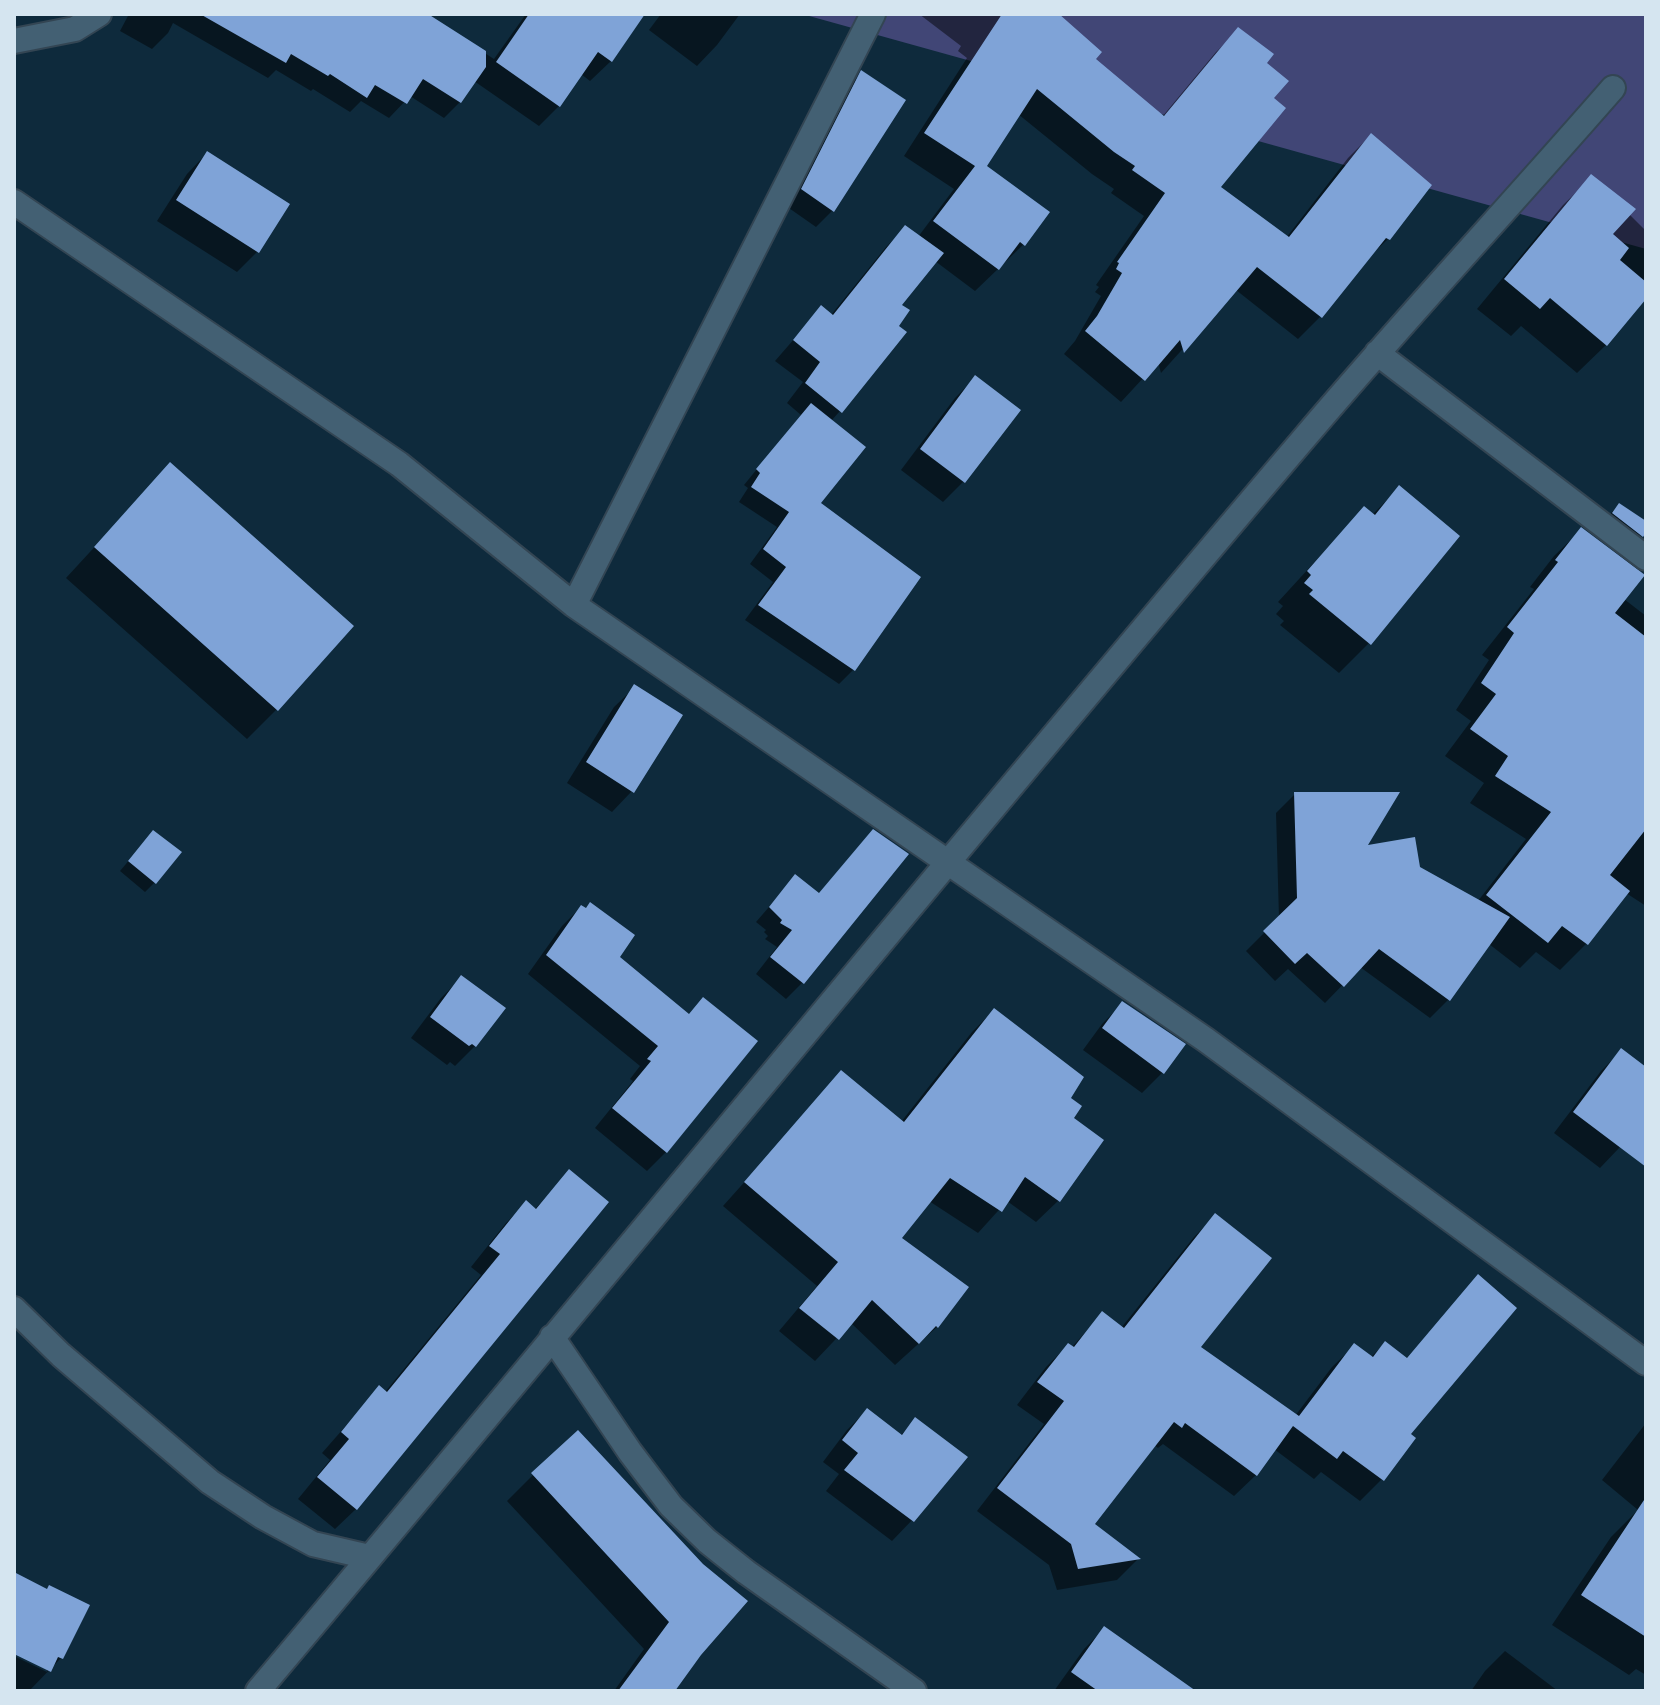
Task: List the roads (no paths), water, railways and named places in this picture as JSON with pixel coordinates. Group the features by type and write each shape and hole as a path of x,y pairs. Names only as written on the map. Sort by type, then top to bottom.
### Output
{"street":[{"path":"14,41 75,29 99,14"},
{"path":"574,605 873,14"},
{"path":"258,1691 641,1234 946,863 1377,353 1613,88"},
{"path":"14,202 399,464 574,605 1206,1040 1646,1363"},
{"path":"1377,353 1646,558"},
{"path":"14,1309 61,1355 210,1482 263,1517 313,1544 369,1557"},
{"path":"552,1337 630,1452 671,1506 707,1541 746,1572 914,1691"}]}
